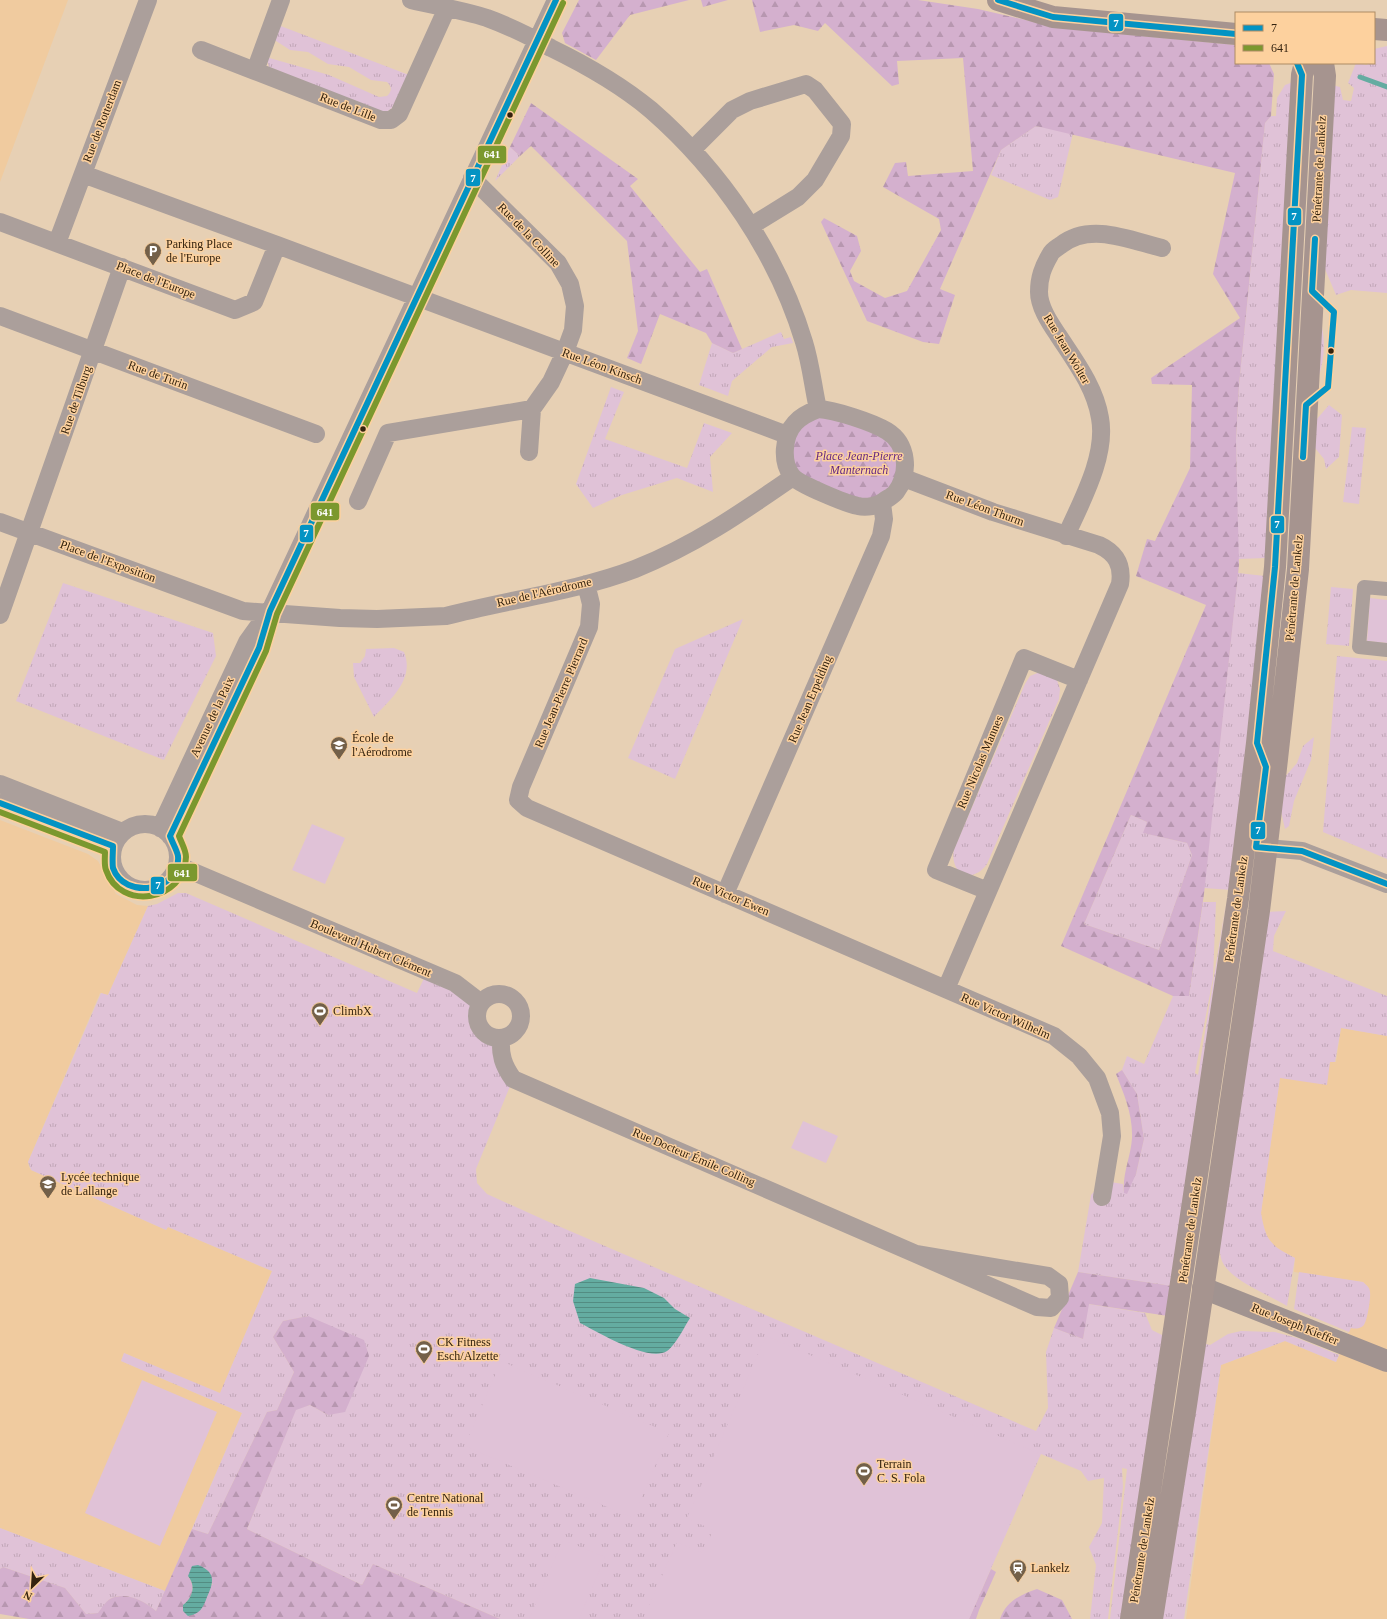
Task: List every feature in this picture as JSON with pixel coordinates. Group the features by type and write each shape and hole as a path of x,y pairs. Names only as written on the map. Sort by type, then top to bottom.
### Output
{"main road":[{"path":"998,0 1053,17 1235,34"},
{"path":"1020,0 1235,21"},
{"path":"1375,29 1387,30"},
{"name":"Pénétrante de Lankelz","path":"1131,1619 1259,911 1256,847 1257,743 1276,553 1301,67"},
{"name":"Pénétrante de Lankelz","path":"1152,1619 1192,1286 1204,1131 1256,847 1298,569 1326,67"},
{"name":"Rue Joseph Kieffer","path":"1192,1286 1387,1361"}],"street":[{"name":"Rue de Rotterdam","path":"57,243 148,0"},
{"path":"254,70 281,0"},
{"path":"411,0 487,18 537,40 592,68 650,110 692,150 725,189 751,226 783,286 804,343 818,409"},
{"name":"Avenue de la Paix","path":"165,832 259,648 270,611 556,0"},
{"name":"Rue de Lille","path":"201,50 381,120 391,120 399,114 447,8"},
{"path":"692,150 732,110 750,101 806,84 815,90 842,124 841,136 815,180 798,197 751,226"},
{"path":"83,174 417,297"},
{"name":"Rue de la Colline","path":"472,178 558,263 570,284 575,306 573,330 565,352 551,382 532,409"},
{"name":"Place de l'Europe","path":"0,222 235,310 254,302 277,245"},
{"name":"Rue Jean Wolter","path":"1066,536 1090,482 1099,452 1100,419 1094,394 1045,314 1038,293 1041,271 1051,252 1069,238 1087,233 1106,234 1162,248"},
{"name":"Rue de Tilburg","path":"29,532 122,267"},
{"name":"Rue Léon Kinsch","path":"417,297 787,435"},
{"name":"Rue de Turin","path":"0,316 316,434"},
{"path":"358,501 388,433 532,409 529,452"},
{"path":"818,409 832,410 888,431 900,444 906,461 904,478 896,493 882,503 870,506 858,506 804,485 793,477 786,463 785,449 787,435 795,423 805,414 818,409"},
{"name":"Rue de l'Aérodrome","path":"270,611 340,618 446,616 488,605 586,584 635,569 685,546 724,525 793,477"},
{"name":"Rue Léon Thurm","path":"904,478 993,512 1066,536"},
{"name":"Rue Jean Erpelding","path":"725,894 881,536 884,519 882,503"},
{"name":"Place de l'Exposition","path":"0,522 244,611 270,611"},
{"path":"0,615 29,532"},
{"path":"946,989 1120,584 1122,573 1120,562 1110,550 1066,536"},
{"name":"Rue Jean-Pierre Pierrard","path":"518,800 521,787 589,627 591,604 586,584"},
{"path":"1387,588 1364,586 1359,647 1387,650"},
{"name":"Rue Nicolas Mannes","path":"988,892 936,870 1024,658 1079,680"},
{"path":"0,784 118,839"},
{"name":"Rue Victor Ewen","path":"518,800 527,808 946,989"},
{"path":"0,803 118,839"},
{"path":"141,823 165,832 176,844 178,855 177,865 173,875 158,888 137,890 128,886 115,872 112,864 118,839 141,823"},
{"path":"1256,847 1302,852 1324,858 1387,884"},
{"name":"Boulevard Hubert Clément","path":"177,865 455,983 481,1003"},
{"name":"Rue Victor Wilhelm","path":"946,989 1054,1036 1079,1056 1097,1078 1110,1113 1112,1136 1102,1196"},
{"path":"500,994 513,1000 518,1005 520,1012 518,1026 508,1036 501,1038 494,1037 482,1030 477,1016 481,1003 493,995 500,994"},
{"name":"Rue Docteur Émile Colling","path":"501,1038 502,1058 505,1068 513,1079 1037,1307 1051,1308 1060,1298 1059,1284 1048,1276 916,1254"}],"shaded area":[{"path":"0,0 68,0 0,182"},
{"name":"Lycée technique de Lallange","path":"0,820 88,854 98,861 116,894 137,905 148,906 108,995 100,993 28,1162 29,1167 31,1170 166,1230 168,1227 272,1271 220,1394 124,1353 121,1361 242,1413 165,1591 0,1528"},
{"path":"1341,1028 1387,1036 1387,1619 1186,1619 1221,1365 1285,1341 1336,1362 1368,1287 1363,1282 1294,1272 1295,1258 1276,1248 1264,1233 1261,1213 1280,1078 1330,1062 1336,1062"}],"green space":[{"path":"579,0 689,0 630,15 596,60 565,43 562,33"},
{"path":"701,0 728,0 703,7"},
{"path":"752,0 918,0 978,9 1060,28 1235,45 1235,64 1269,64 1274,74 1271,116 1265,123 1239,385 1236,441 1239,565 1204,894 1189,996 1173,996 1061,946 1206,605 1136,576 1147,539 1155,541 1190,468 1192,385 1152,384 1151,378 1240,318 1213,274 1235,173 1036,126 1001,150 940,289 955,295 939,344 923,342 867,321 821,222 824,218 857,236 861,251 850,271 854,281 885,298 907,291 941,230 939,219 883,187 895,163 906,162 908,176 973,171 963,58 897,61 899,84 892,86 825,23 818,31 794,25 760,32","holes":["1131,815 1147,822 1143,833 1187,843 1192,855 1159,950 1084,924"]},
{"path":"278,25 409,75 396,104 388,111 382,113 269,67 266,57 329,75 379,97 387,96 391,91 391,87 387,82 371,80 349,67 328,64 308,52 290,50 273,39"},
{"path":"1387,46 1387,293 1351,290 1336,295 1325,269 1332,85 1340,87 1343,100 1351,101 1354,88 1348,83 1356,64 1375,64 1375,49"},
{"path":"1293,82 1266,558 1238,559 1236,441 1239,385 1265,123 1271,116 1276,116 1277,98 1285,85"},
{"path":"531,103 638,179 630,186 700,272 707,269 742,349 733,353 712,343 706,333 660,314 641,364 627,358 638,331 627,241 531,146 520,156 510,147"},
{"path":"1036,126 1073,133 1058,197 1050,200 991,175 1001,150"},
{"path":"510,147 520,156 495,181"},
{"path":"1320,320 1324,349 1318,378"},
{"path":"781,332 784,339 791,337 793,343 772,347 732,381 728,396 699,385 712,343 733,353"},
{"path":"611,387 624,392 605,439 687,468 704,423 732,433 710,457 713,492 677,478 622,495 593,508 576,484"},
{"path":"1329,405 1342,415 1339,457 1326,469 1324,459 1315,448 1316,420"},
{"name":"Place Jean-Pierre Manternach","path":"805,414 887,431 906,461 882,503 803,485 785,449"},
{"path":"1352,427 1366,428 1359,504 1343,502"},
{"path":"1238,573 1265,576 1231,890 1204,888"},
{"path":"63,583 213,633 216,656 164,760 16,701"},
{"path":"1331,587 1353,589 1349,646 1326,644"},
{"path":"1370,598 1387,600 1387,643 1367,641"},
{"path":"743,619 675,779 628,758 675,649"},
{"path":"394,648 404,652 407,662 404,680 394,696 374,717 354,677 353,663 360,663 365,656 366,649"},
{"path":"1337,656 1387,661 1387,859 1323,832"},
{"path":"1040,672 1057,680 1060,689 1059,699 987,864 975,874 963,874 955,865 953,858 954,849 1025,684 1030,676"},
{"path":"1314,737 1311,760 1294,801 1289,826 1285,829 1280,807 1284,778 1297,763 1303,746"},
{"path":"1131,815 1147,822 1144,833 1187,843 1192,855 1159,950 1084,924"},
{"path":"312,824 345,838 325,884 292,870"},
{"path":"178,893 186,893 417,993 427,972 478,1009 478,1019 482,1030 493,1037 513,1079 476,1169 477,1183 487,1194 549,1222 1036,1431 1048,1408 1046,1352 1054,1328 1083,1339 1088,1304 1145,1313 1152,1330 1164,1336 1121,1619 1110,1619 1127,1469 1122,1468 1123,1487 1108,1619 1090,1619 1096,1565 1089,1547 1102,1523 1104,1478 1088,1481 1081,1471 1041,1454 969,1619 500,1619 373,1564 362,1585 247,1529 296,1409 310,1405 328,1415 308,1316 283,1321 273,1337 294,1372 277,1410 267,1412 208,1534 192,1529 242,1413 121,1361 124,1353 220,1393 272,1271 168,1227 166,1230 31,1170 28,1162 101,993 108,995 148,906 157,904"},
{"path":"1203,902 1216,902 1213,978 1195,1073 1198,1075 1226,903 1172,1286 1078,1272 1091,1195 1104,1181 1123,1184 1124,1193 1136,1174 1144,1139 1137,1094 1122,1070 1127,1056 1144,1064 1173,996 1189,996"},
{"path":"1286,911 1274,936 1273,951 1387,996 1387,1036 1341,1028 1335,1062 1330,1062 1327,1085 1280,1078 1261,1213 1265,1230 1270,1241 1295,1258 1287,1306 1244,1283 1229,1271 1224,1265 1221,1257 1219,1231 1267,912"},
{"path":"1122,1070 1137,1094 1144,1139 1136,1174 1127,1194 1124,1193 1125,1172 1131,1145 1132,1129 1127,1105 1116,1074"},
{"path":"803,1121 838,1136 826,1163 791,1148"},
{"path":"1078,1272 1172,1286 1168,1316 1089,1304 1083,1339 1054,1328"},
{"path":"1299,1272 1363,1282 1368,1286 1370,1295 1369,1305 1363,1326 1360,1328 1351,1328 1349,1332 1294,1309"},
{"path":"308,1316 364,1340 369,1356 345,1412 328,1415 310,1405 296,1410 247,1529 362,1585 373,1564 500,1619 29,1619 0,1614 0,1569 3,1567 65,1588 86,1614 98,1613 108,1600 122,1596 141,1601 156,1611 192,1529 208,1534 267,1412 277,1410 294,1372 273,1337 283,1321","holes":["188,1576 213,1584 183,1605 189,1599 193,1588"]},
{"path":"1241,1331 1275,1332 1297,1338 1339,1355 1336,1362 1285,1341 1221,1365 1184,1619 1161,1619 1202,1343 1210,1345 1228,1334"},
{"name":"Terrain C. S. Fola","path":"766,1336 1040,1454 969,1619 643,1619 677,1542 703,1553 713,1530 687,1518"},
{"path":"501,1361 669,1433 633,1518 465,1446"},
{"path":"142,1380 217,1412 160,1546 85,1513"},
{"path":"0,1528 165,1591 156,1611 134,1598 122,1596 108,1600 98,1613 86,1614 65,1588 3,1567 0,1569"},
{"path":"563,1540 605,1557 579,1619 529,1619"},
{"path":"991,1569 996,1572 976,1619 969,1619"},
{"path":"1037,1589 1062,1600 1072,1619 1000,1619 1010,1603"}],"water":[{"path":"590,1278 644,1288 664,1298 675,1309 690,1318 667,1351 659,1354 636,1350 580,1323 573,1301 575,1284"},
{"path":"198,1565 211,1574 212,1582 202,1607 195,1614 188,1616 183,1611 183,1605 191,1595 193,1587 188,1576 192,1566"}],"waterway":[{"path":"1360,77 1387,87"}],"transit line":[{"name":"7","path":"0,803 113,846 113,868 119,878 128,885 139,888 151,888 162,884 171,878 177,868 178,856 170,836 259,648 270,611 556,0"},
{"name":"7","path":"998,0 1053,17 1235,34"},
{"name":"641","path":"0,812 105,852 106,870 113,883 124,892 137,896 151,896 164,892 175,884 183,872 186,857 179,836 266,651 277,614 563,3"},
{"name":"7","path":"1297,64 1302,75 1275,567 1257,743 1266,767 1256,847 1302,851 1387,884"},
{"name":"7","path":"1303,457 1306,405 1328,387 1334,312 1312,291 1315,239"}],"place":[{"name":"Parking Place de l'Europe","path":"153,266"},
{"name":"École de l'Aérodrome","path":"339,760"},
{"name":"ClimbX","path":"320,1026"},
{"name":"Lycée technique de Lallange","path":"48,1199"},
{"name":"CK Fitness Esch/Alzette","path":"424,1364"},
{"name":"Terrain C. S. Fola","path":"864,1486"},
{"name":"Centre National de Tennis","path":"394,1520"},
{"name":"Lankelz","path":"1018,1583"}]}
